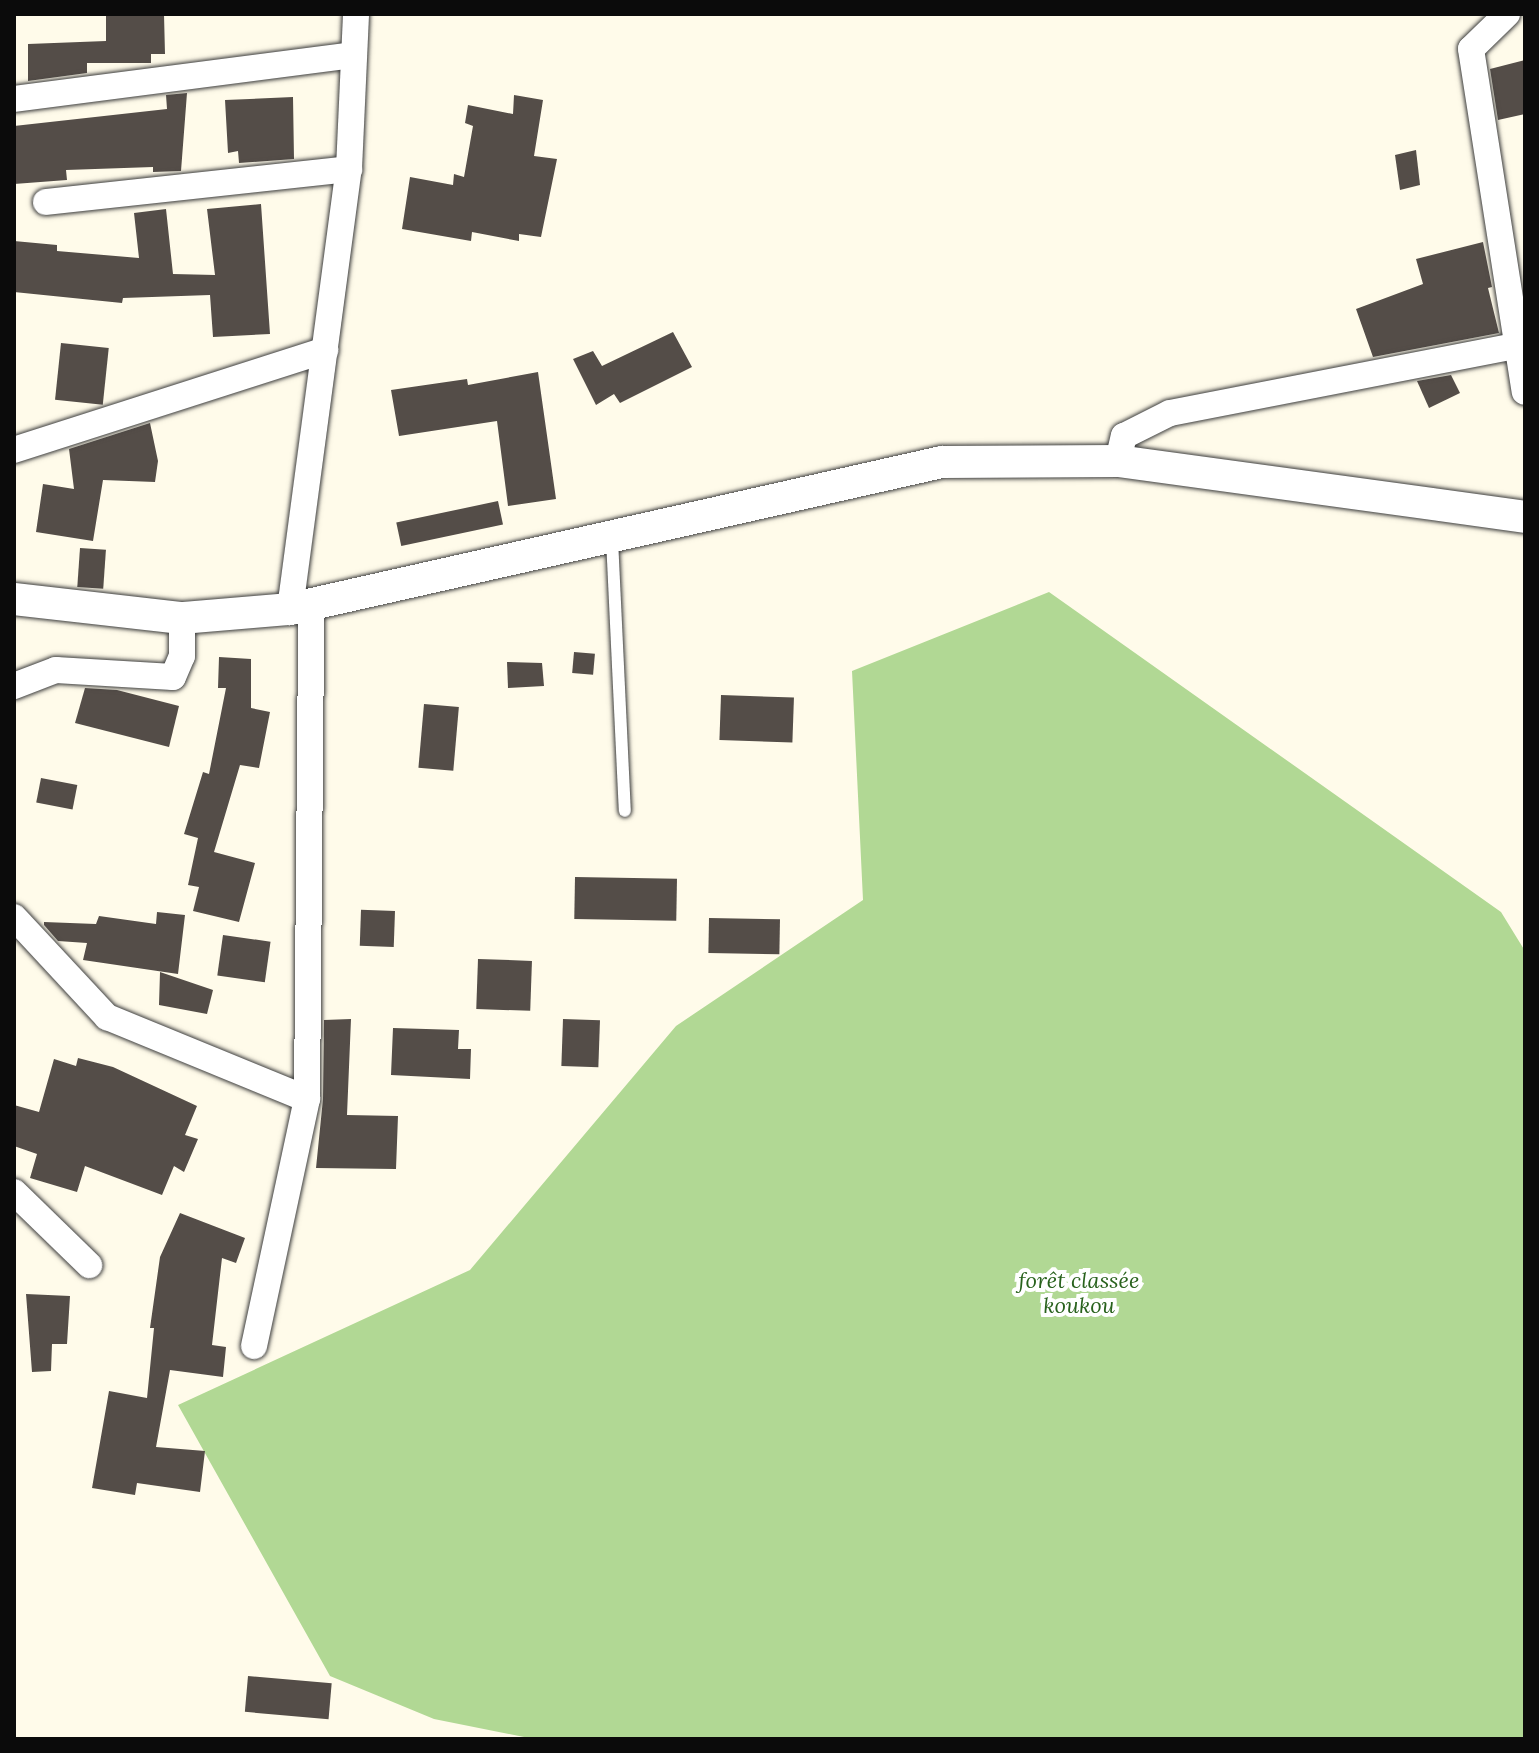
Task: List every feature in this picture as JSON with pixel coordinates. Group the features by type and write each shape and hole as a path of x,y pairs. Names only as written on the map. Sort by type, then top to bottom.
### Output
{"street":[{"path":"254,1346 307,1099 301,607 325,350 349,169 351,55 356,14"},
{"path":"1507,14 1471,49 1521,345 1525,392"},
{"path":"14,99 351,55"},
{"path":"46,202 349,169"},
{"path":"1118,461 1124,436 1170,413 1521,345"},
{"path":"14,450 325,350"},
{"path":"14,599 182,618 301,607 942,462 1118,461 1525,517"},
{"path":"14,686 56,670 173,677 182,656 182,618"},
{"path":"14,917 107,1017 307,1099"},
{"path":"14,1192 89,1265"}],"lane":[{"path":"612,537 625,811"}],"green space":[{"name":"forêt classée koukou","path":"1049,592 1501,912 1525,951 1525,1739 534,1739 434,1719 330,1676 178,1405 470,1270 676,1026 863,900 852,671"}],"building":[{"path":"106,14 164,14 165,54 151,54 151,63 87,63 87,73 28,81 28,44 106,41"},
{"path":"1525,60 1525,114 1498,120 1490,69"},
{"path":"187,93 181,171 153,172 153,167 66,170 67,180 14,184 14,126 167,109 166,95"},
{"path":"514,95 543,100 534,156 557,159 541,237 519,234 519,241 472,232 471,241 402,229 410,177 453,185 454,174 464,177 473,126 465,123 468,105 513,114"},
{"path":"293,97 294,159 239,163 238,151 228,153 225,100"},
{"path":"1416,150 1420,185 1400,190 1395,155"},
{"path":"261,204 270,334 213,337 210,295 123,298 122,303 14,292 14,241 57,245 57,251 139,258 134,213 166,209 173,274 215,275 207,209"},
{"path":"1483,242 1492,287 1488,288 1499,333 1373,357 1356,309 1423,284 1416,259"},
{"path":"673,332 692,367 620,403 614,394 596,405 573,359 593,351 602,366"},
{"path":"61,343 109,348 103,405 55,400"},
{"path":"538,372 556,499 508,506 497,421 399,436 391,390 467,379 468,385"},
{"path":"1451,375 1460,393 1429,408 1417,381"},
{"path":"150,423 158,461 155,482 103,480 93,541 36,532 43,484 74,489 69,449"},
{"path":"498,501 503,524 401,546 396,523"},
{"path":"80,548 106,550 103,589 77,587"},
{"path":"574,652 595,654 593,675 572,673"},
{"path":"219,657 251,659 251,708 270,712 259,768 240,765 214,852 255,863 239,922 193,911 199,887 188,885 198,838 184,834 203,772 209,774 226,688 218,688"},
{"path":"507,662 542,663 544,686 508,688"},
{"path":"85,688 117,690 179,706 169,747 75,723"},
{"path":"721,695 794,698 792,743 719,740"},
{"path":"424,704 459,707 453,771 418,768"},
{"path":"41,778 77,785 73,810 36,803"},
{"path":"575,877 677,879 676,921 574,919"},
{"path":"361,910 395,911 394,947 360,946"},
{"path":"157,912 185,915 178,974 83,960 87,943 58,941 44,925 44,922 96,924 99,916 156,924"},
{"path":"709,918 780,919 779,954 708,953"},
{"path":"223,935 271,942 265,982 217,976"},
{"path":"478,959 532,961 530,1011 476,1009"},
{"path":"160,972 213,990 207,1014 159,1005"},
{"path":"351,1019 347,1115 398,1116 396,1169 316,1168 323,1099 324,1020"},
{"path":"563,1019 600,1020 598,1067 561,1066"},
{"path":"393,1028 459,1030 458,1049 471,1049 470,1079 391,1075"},
{"path":"78,1058 113,1067 197,1106 185,1135 198,1139 184,1172 174,1166 162,1195 85,1166 77,1192 30,1178 37,1154 14,1146 14,1105 39,1112 54,1059 76,1066"},
{"path":"180,1213 245,1238 236,1263 222,1258 212,1345 226,1347 223,1377 170,1370 156,1447 205,1451 200,1492 137,1483 135,1495 92,1488 109,1391 147,1398 154,1328 150,1328 160,1257"},
{"path":"26,1294 70,1296 67,1344 52,1344 51,1371 32,1372"},
{"path":"248,1676 332,1683 329,1719 245,1712"}]}
